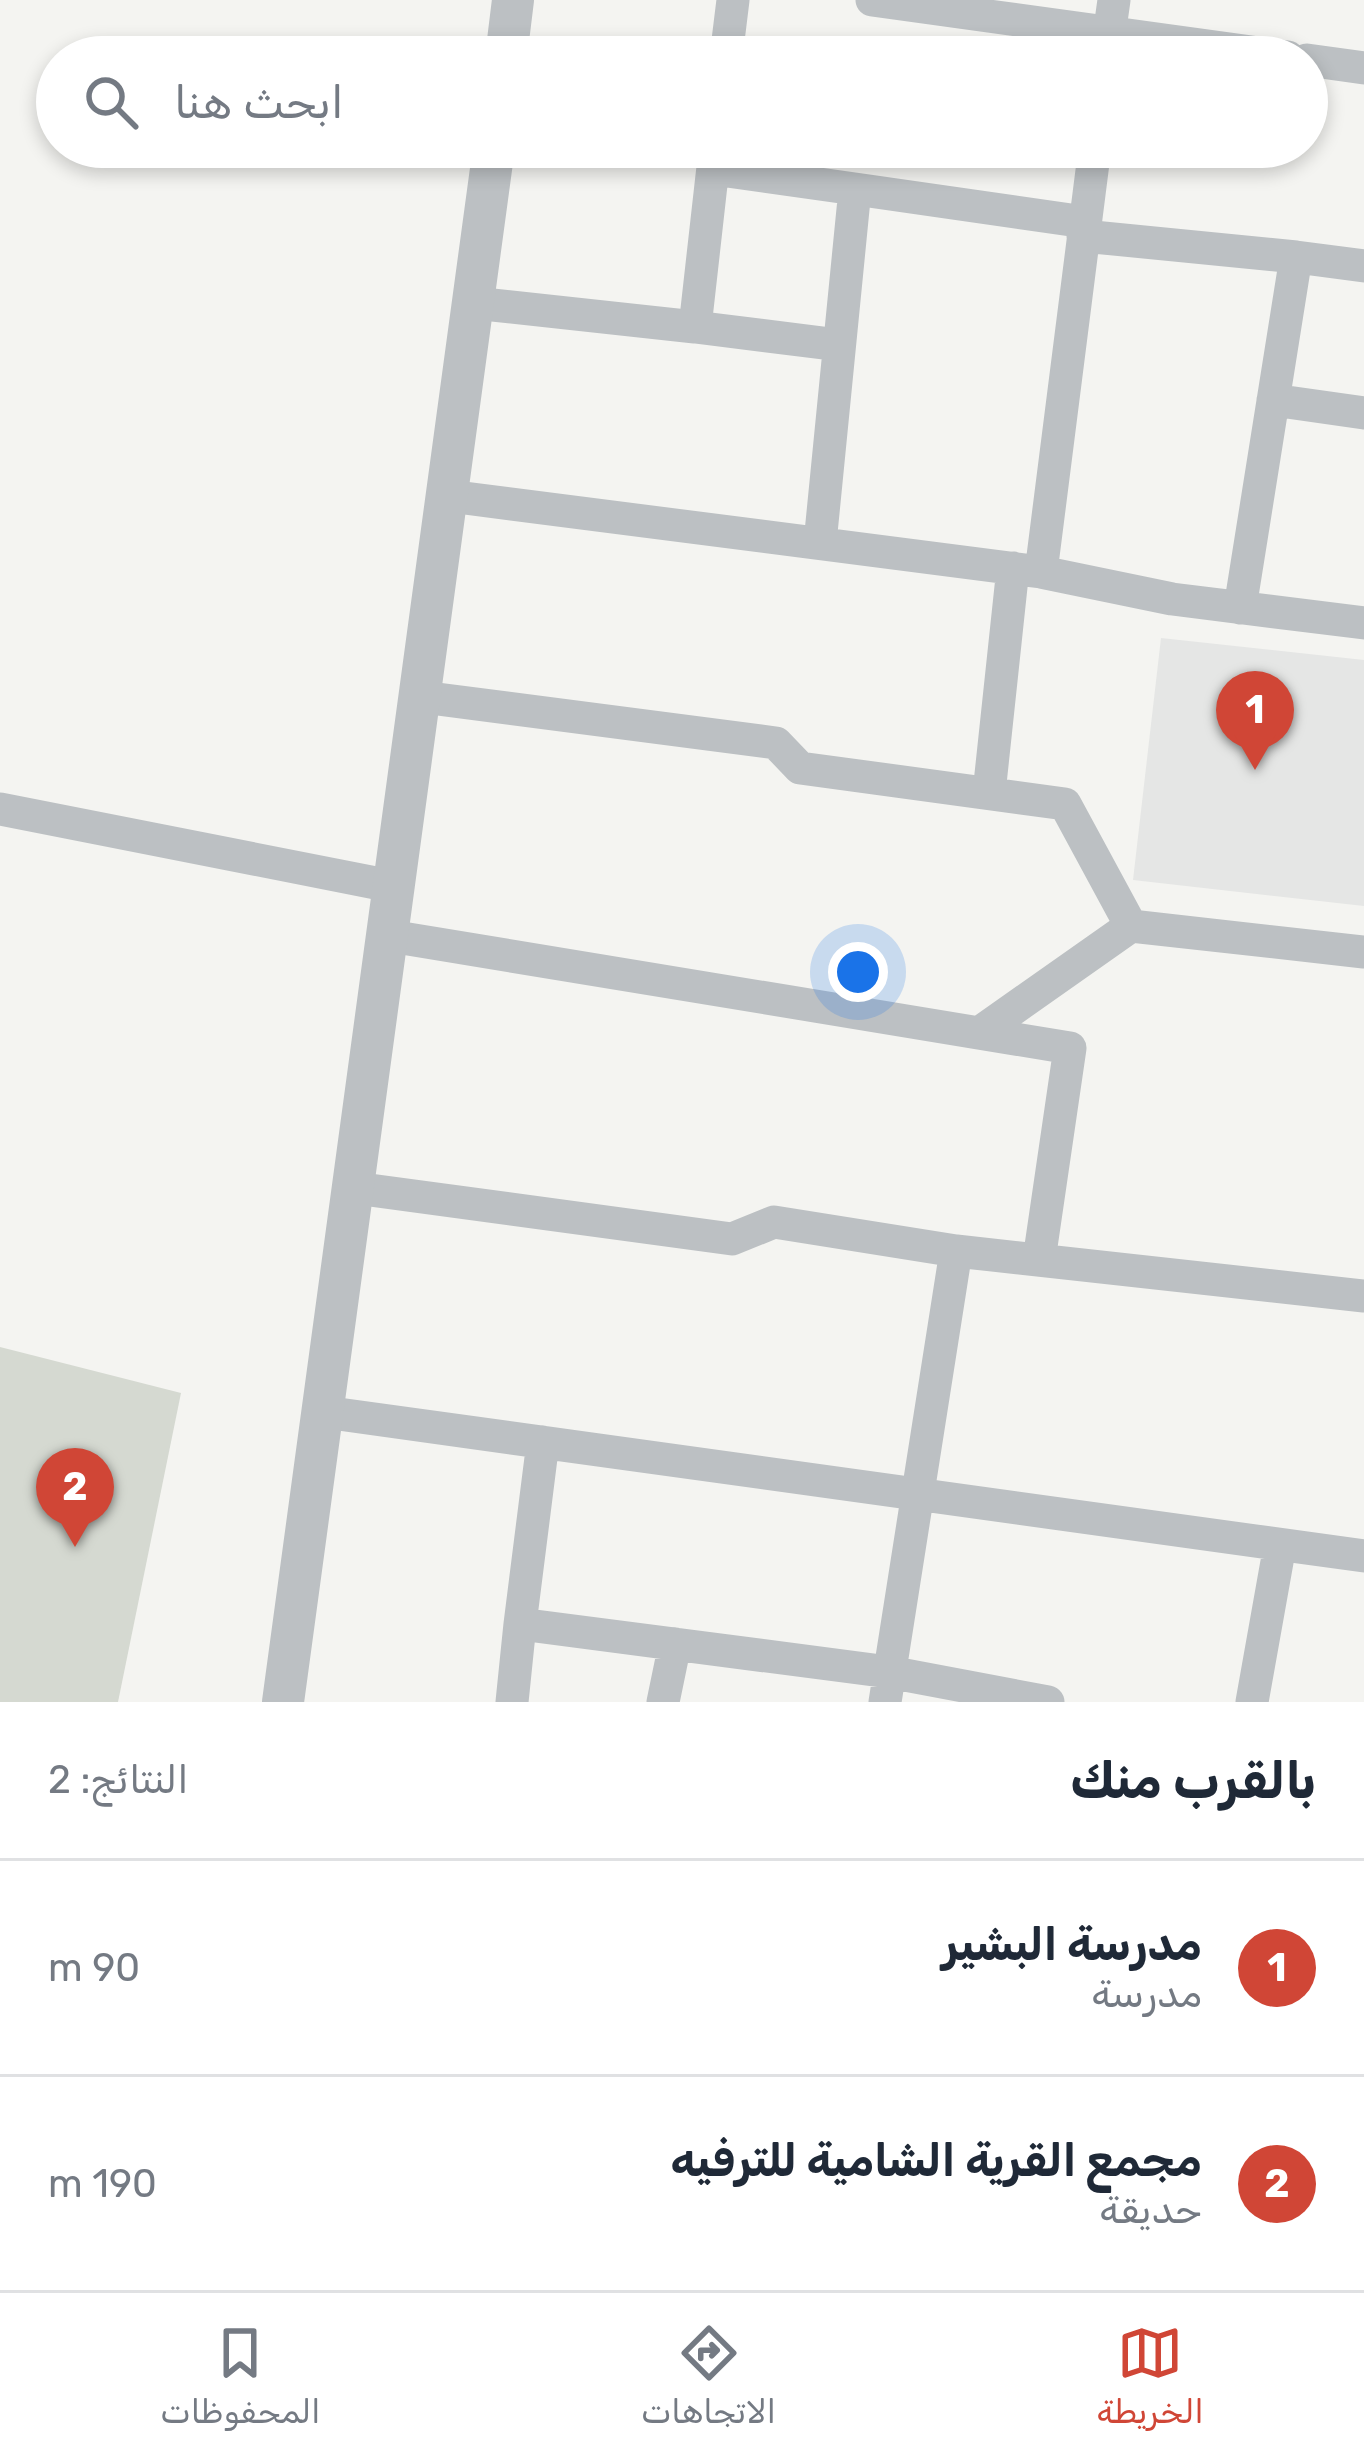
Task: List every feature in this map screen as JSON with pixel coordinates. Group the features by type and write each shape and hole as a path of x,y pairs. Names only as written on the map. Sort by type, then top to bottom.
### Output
{"street":[{"path":"509,36 513,0"},
{"path":"729,36 733,0"},
{"path":"872,0 1154,36"},
{"path":"1328,63 1364,68"},
{"path":"283,1702 491,168"},
{"path":"694,327 713,168"},
{"path":"759,168 1084,229 1364,266"},
{"path":"989,794 1092,168"},
{"path":"820,543 855,189"},
{"path":"1240,608 1296,257"},
{"path":"474,303 839,345"},
{"path":"1274,400 1364,413"},
{"path":"448,496 1027,570 1240,608 1364,623"},
{"path":"422,698 776,743 800,767 1065,804 1131,926"},
{"path":"0,809 397,887"},
{"path":"979,1034 1131,926 1364,952"},
{"path":"390,936 1070,1048 1039,1260"},
{"path":"355,1188 732,1239 774,1222 956,1251 1364,1296"},
{"path":"887,1687 956,1251"},
{"path":"324,1412 1364,1556"},
{"path":"512,1702 543,1442"},
{"path":"1252,1702 1280,1545"},
{"path":"520,1624 675,1644 887,1687 1048,1702"},
{"path":"663,1702 675,1644"}],"shaded area":[{"path":"1161,638 1364,660 1364,906 1133,880"},
{"path":"0,1347 181,1393 118,1702 0,1702"}],"place":[{"name":"مدرسة البشير","path":"1255,770"},
{"name":"مجمع القرية الشامية للترفيه","path":"75,1547"}]}
